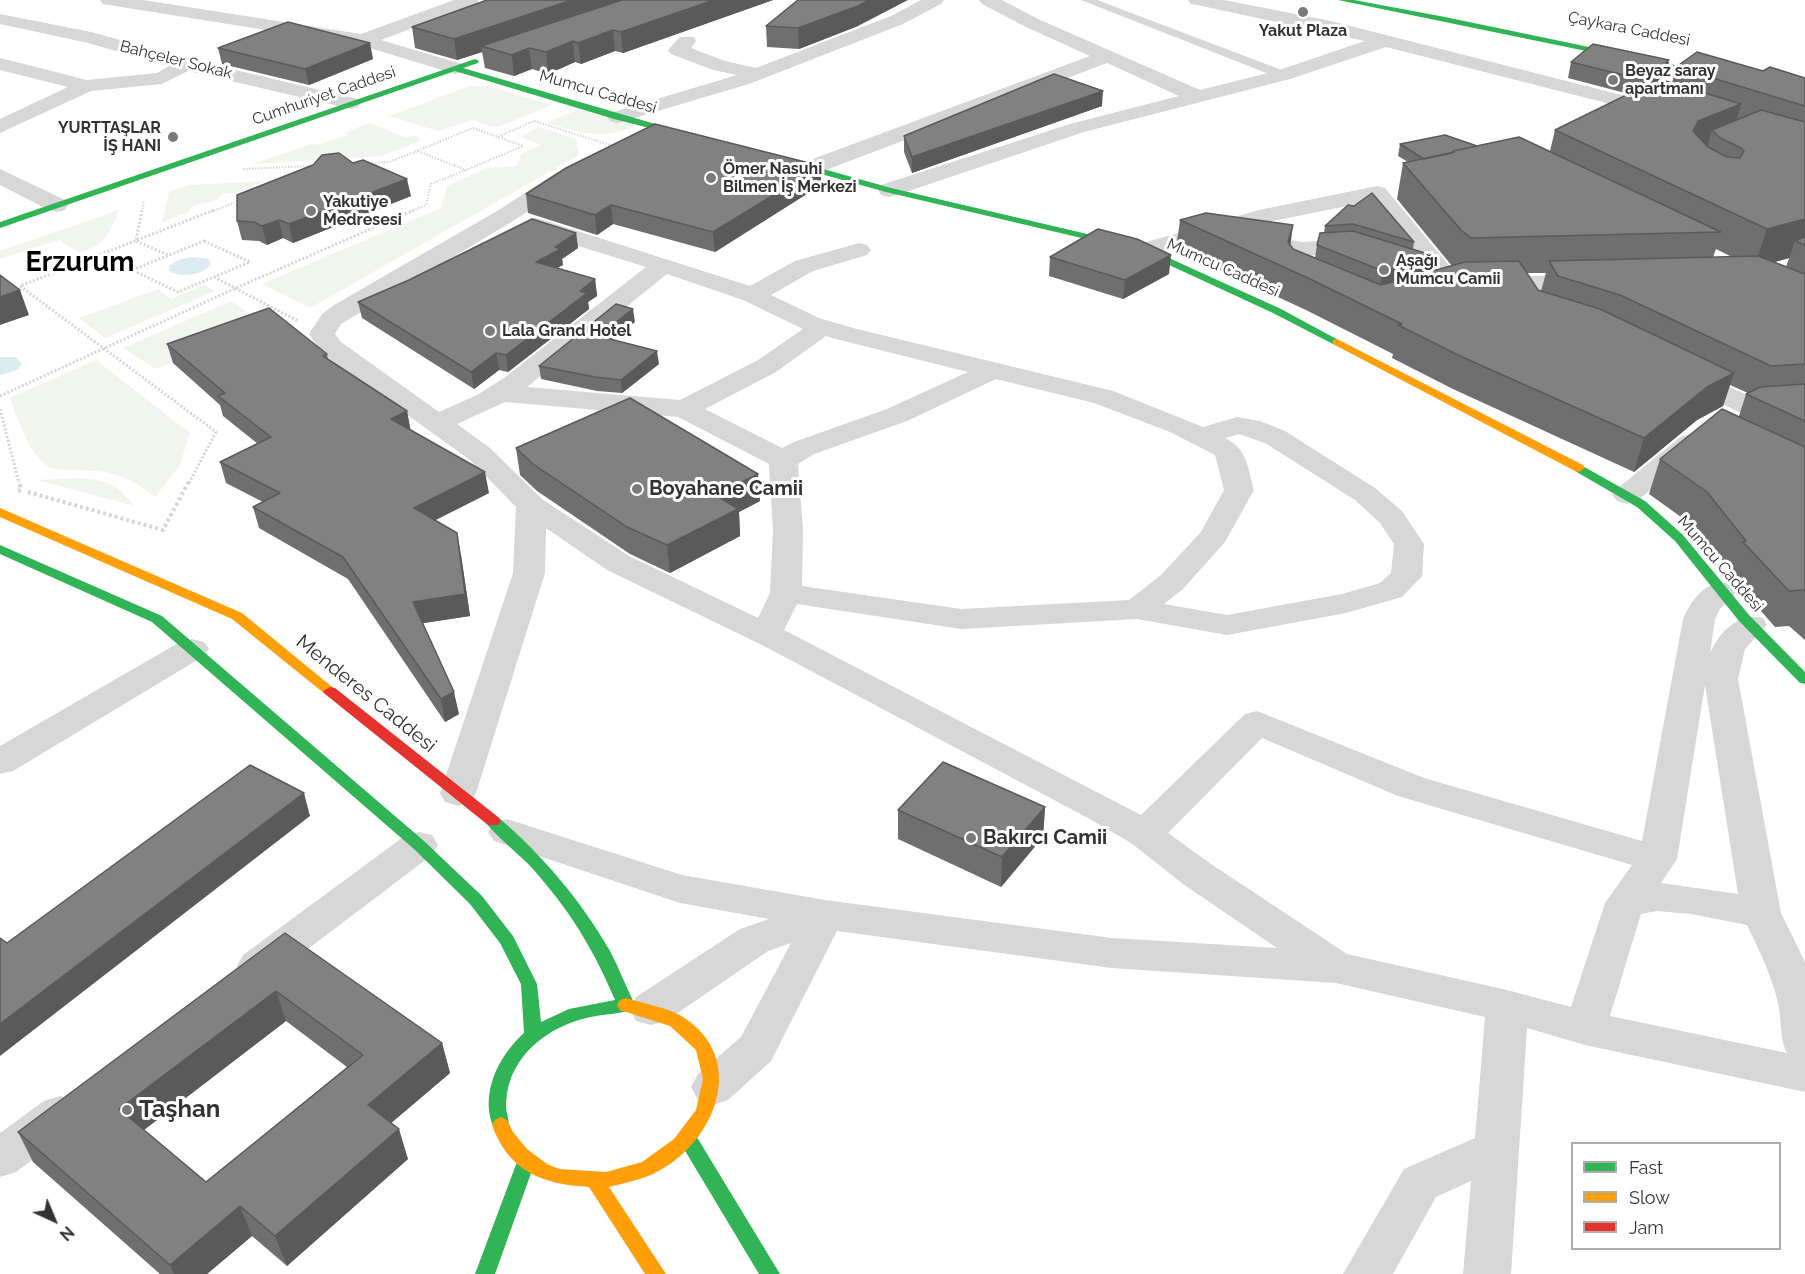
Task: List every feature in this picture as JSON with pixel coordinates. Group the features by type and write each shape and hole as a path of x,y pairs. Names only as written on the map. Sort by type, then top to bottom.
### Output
{"main road":[{"name":"Çaykara Caddesi","path":"1346,0 1805,94"},
{"path":"1396,10 1409,0"},
{"name":"Çaykara Caddesi","path":"1409,0 1805,83"},
{"name":"Cumhuriyet Caddesi","path":"0,225 489,57"},
{"name":"Mumcu Caddesi","path":"455,68 617,117 709,140"},
{"name":"Mumcu Caddesi","path":"765,156 889,189 1144,250 1277,311 1593,474 1641,504 1679,538 1751,625 1805,680"},
{"name":"Menderes Caddesi","path":"0,512 237,616 507,832 558,889 638,1007"},
{"path":"0,549 157,620 419,845 476,900 507,940 529,984 534,1034"},
{"path":"593,1007 638,1007 677,1020 698,1038 710,1061 712,1087 705,1114 688,1139 662,1160 629,1175 595,1181 557,1177 526,1162 505,1139 495,1111 499,1083 512,1057 534,1034 562,1017 593,1007"},
{"path":"688,1139 770,1274"},
{"path":"485,1274 526,1162"},
{"path":"595,1181 656,1274"}],"street":[{"path":"109,0 363,40 455,68"},
{"path":"363,40 470,0"},
{"path":"617,117 742,80 897,20 935,0"},
{"path":"988,0 1032,23 1199,97"},
{"path":"1197,0 1331,27 1651,103 1616,118"},
{"path":"223,18 252,4"},
{"name":"Bahçeler Sokak","path":"0,20 91,38 185,64 351,103"},
{"path":"0,32 21,24"},
{"path":"889,189 1077,128 1283,75 1385,40"},
{"path":"687,41 678,50 720,66 754,74"},
{"path":"810,168 1108,56"},
{"path":"0,64 87,86"},
{"path":"0,127 87,86 162,78 185,64"},
{"path":"1674,83 1693,70"},
{"path":"621,149 665,128"},
{"path":"580,169 505,216 343,310 331,320 322,334 332,348 480,454 531,504 618,563 766,634 1101,809 1144,834 1197,874 1336,967"},
{"path":"0,176 57,205"},
{"path":"1144,250 1259,217 1389,191 1444,283"},
{"path":"1298,273 1304,249 1321,204"},
{"path":"505,216 752,295 823,327 1103,397 1180,426 1228,451 1239,490 1214,536 1172,582 1137,609"},
{"path":"1198,234 1304,249 1350,246 1392,258 1444,283 1614,281"},
{"path":"752,295 804,266 859,250"},
{"path":"436,423 500,393 664,265"},
{"path":"1521,283 1535,306"},
{"path":"684,409 759,371 823,327"},
{"path":"1627,495 1717,424 1742,410 1767,409 1663,364"},
{"path":"783,460 804,448 897,415 992,371"},
{"path":"500,393 684,409 783,460"},
{"path":"786,593 961,619 1137,609 1227,625 1346,603 1391,590 1406,576 1409,544 1390,517 1365,494 1275,437 1250,427 1237,425 1201,437"},
{"path":"766,634 786,593 788,530 783,460"},
{"path":"458,793 529,573 531,504"},
{"path":"1585,1028 1625,903 1658,859 1698,619 1707,604 1722,591"},
{"path":"1751,625 1732,641 1723,658 1721,679 1761,913 1782,956 1799,1003 1805,1046"},
{"path":"0,762 192,649"},
{"path":"1144,834 1257,722 1411,787 1658,859"},
{"path":"507,832 680,889 825,915 1112,953 1336,967 1507,1006 1585,1028 1805,1074"},
{"path":"229,987 419,845"},
{"path":"1625,903 1657,897 1691,900 1761,913"},
{"path":"638,1007 754,940 825,915"},
{"path":"712,1087 756,1049 825,915"},
{"path":"1487,1274 1507,1006"},
{"path":"0,1158 86,1094"},
{"path":"1367,1274 1420,1183 1496,1149"}],"lane":[{"path":"1087,0 1283,75"}],"path":[{"path":"534,121 621,149"},
{"path":"0,396 236,288 426,205 431,184 522,146 473,128 389,162 366,164"},
{"path":"417,151 466,170"},
{"path":"240,169 320,166"},
{"path":"136,241 150,173"},
{"path":"10,494 21,490 163,530 216,432 20,286 244,199"},
{"path":"136,241 168,255"},
{"path":"204,241 250,262 213,277 178,292 132,270 204,241"},
{"path":"213,277 322,334"},
{"path":"0,409 21,490"}],"shaded area":[{"path":"470,86 490,86 552,105 501,126 492,127 472,120 438,131 389,116"},
{"path":"578,109 636,126 613,133 592,134 547,123"},
{"path":"369,123 405,137 416,136 420,139 418,142 382,156 253,164 312,144 316,145 349,135 344,133"},
{"path":"539,127 576,139 579,155 310,308 262,284 441,208 447,186 487,168 517,166 521,154 541,145 521,137"},
{"path":"265,181 238,192 222,194 217,200 192,206 188,212 162,222 169,192 189,185"},
{"path":"119,210 106,238 80,253 59,240 0,259 0,251"},
{"path":"191,257 209,259 211,264 192,275 180,275 169,271 169,266 178,260"},
{"path":"203,285 215,291 105,338 79,318 158,289 171,299"},
{"path":"231,301 267,326 156,369 123,348"},
{"path":"0,357 16,357 22,364 17,370 0,375"},
{"path":"96,360 190,433 180,465 155,497 128,479 111,473 51,468 37,456 21,426 10,398"},
{"path":"81,478 99,480 112,485 135,506 37,480"}],"building":[{"path":"487,0 572,0 454,39 412,27"},
{"path":"622,0 714,0 621,32 613,30 578,43 573,41 546,52 529,48 512,55 481,46"},
{"path":"798,0 869,0 798,28 766,26"},
{"path":"288,22 370,43 305,69 218,48"},
{"path":"1593,44 1669,60 1644,80 1571,62"},
{"path":"1697,52 1763,71 1770,67 1805,78 1805,106 1676,67"},
{"path":"1054,74 1103,91 912,157 904,136"},
{"path":"1659,79 1741,104 1698,121 1693,131 1708,147 1727,157 1740,158 1744,151 1720,138 1712,130 1761,110 1805,122 1805,219 1767,229 1555,130"},
{"path":"655,124 821,166 713,232 611,205 595,215 526,194 566,168"},
{"path":"1445,135 1477,146 1424,159 1400,144"},
{"path":"1519,137 1721,232 1471,238 1461,230 1403,163"},
{"path":"339,153 353,163 363,160 407,179 289,224 279,220 262,226 254,222 237,221 237,195 313,165 322,155"},
{"path":"1372,193 1414,242 1353,224 1325,226 1348,205 1354,206"},
{"path":"1206,213 1293,225 1288,242 1293,249 1381,285 1465,262 1519,261 1538,290 1600,309 1734,373 1707,387 1644,438 1460,356 1398,325 1402,324 1310,279 1180,220"},
{"path":"532,219 576,233 555,247 561,249 536,262 595,279 580,291 587,293 506,355 496,353 471,372 358,302 409,280"},
{"path":"1098,229 1137,239 1171,255 1125,280 1050,257"},
{"path":"1353,231 1438,257 1383,271 1317,245 1320,233"},
{"path":"1805,237 1805,245 1795,241"},
{"path":"1758,256 1805,274 1805,364 1771,366 1620,295 1558,276 1549,261"},
{"path":"0,275 20,290 0,297"},
{"path":"616,304 633,309 598,336 657,351 621,380 539,366"},
{"path":"269,308 327,354 323,356 407,411 391,419 485,472 414,508 457,533 465,594 413,602 454,692 441,699 343,557 253,507 280,493 220,462 271,437 218,396 225,393 167,344"},
{"path":"1805,384 1805,421 1746,394 1760,387"},
{"name":"Boyahane Camii","path":"630,398 758,474 716,495 738,509 667,545 627,527 533,464 516,448"},
{"path":"1722,409 1805,447 1805,591 1789,591 1743,542 1746,541 1707,492 1660,459"},
{"path":"943,762 1045,807 1002,857 898,810"},
{"path":"250,765 304,793 0,1024 0,938 7,943"},
{"name":"Taşhan","path":"285,933 442,1043 368,1105 399,1129 275,1236 240,1206 170,1265 18,1132","holes":["276,991 363,1055 206,1182 119,1109"]}],"traffic: fast":[{"path":"1342,0 1445,19 1805,94"},
{"path":"0,225 475,61"},
{"path":"455,68 617,117 696,137"},
{"path":"777,159 889,190 1144,250 1277,311 1337,342"},
{"path":"1579,468 1641,504 1679,538 1744,618 1805,680"},
{"path":"0,549 157,619 419,845 476,900 507,940 529,984 533,1034"},
{"path":"493,821 523,848 576,913 603,954 626,1005"},
{"path":"501,1125 497,1108 500,1085 510,1061 522,1046 536,1033 569,1016 626,1005"},
{"path":"688,1139 770,1274"},
{"path":"485,1274 526,1162"}],"traffic: slow":[{"path":"1337,342 1579,468"},
{"path":"0,512 237,616 330,691"},
{"path":"501,1125 505,1136 520,1155 540,1170 558,1177 606,1180 648,1168 681,1144 704,1113 712,1079 704,1047 676,1021 626,1005"},
{"path":"595,1181 656,1274"}],"traffic: jam":[{"path":"330,691 493,821"}],"place":[{"name":"Yakut Plaza","path":"1303,12"},
{"name":"Beyaz saray apartmanı","path":"1613,80"},
{"name":"YURTTAŞLAR İŞ HANI","path":"173,137"},
{"name":"Ömer Nasuhi Bilmen İş Merkezi","path":"711,178"},
{"name":"Yakutiye Medresesi","path":"311,211"},
{"name":"Aşağı Mumcu Camii","path":"1384,270"},
{"name":"Lala Grand Hotel","path":"490,331"},
{"name":"Boyahane Camii","path":"637,489"},
{"name":"Bakırcı Camii","path":"971,838"},
{"name":"Taşhan","path":"127,1110"}],"district":[{"name":"Erzurum","path":"80,263"}]}
